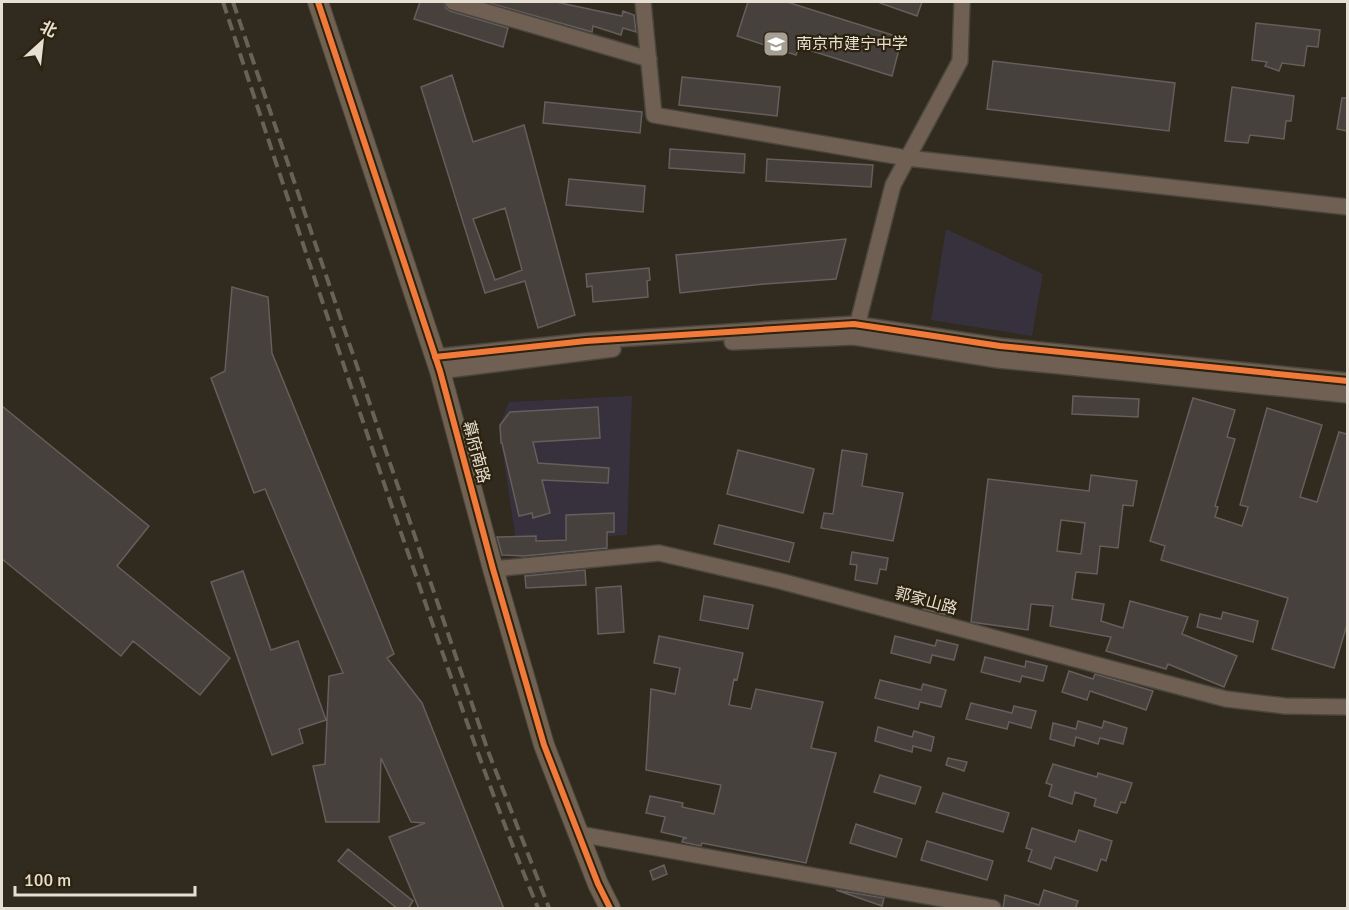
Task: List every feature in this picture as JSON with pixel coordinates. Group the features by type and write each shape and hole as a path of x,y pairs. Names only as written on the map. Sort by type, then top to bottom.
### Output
{"street":[{"name":"幕府南路","path":"318,2 437,364 544,745 610,909"},
{"path":"453,2 649,58"},
{"path":"643,2 654,115 907,158 1347,207"},
{"path":"854,337 893,185 960,61 962,2"},
{"path":"437,364 586,341 854,324 1000,346 1347,381"},
{"path":"437,364 637,345 854,337 998,360 1347,395"},
{"name":"郭家山路","path":"493,569 659,553 780,581 1226,699 1285,706 1347,707"},
{"path":"579,834 993,909"}],"shaded area":[{"path":"946,229 1043,274 1032,336 931,320"},
{"path":"632,396 627,535 516,541 499,427 509,402"}],"building":[{"path":"420,2 444,2 450,11 508,28 503,47 414,19"},
{"path":"486,2 556,2 622,16 623,11 634,15 636,32 623,28 621,35 593,26 592,32"},
{"path":"748,2 787,2 902,38 892,76 799,47 796,55 737,36"},
{"path":"880,2 922,2 917,16"},
{"path":"1256,23 1320,30 1318,47 1307,46 1304,66 1282,63 1279,71 1265,66 1267,62 1252,60"},
{"path":"993,61 1175,83 1169,131 987,109"},
{"path":"452,75 473,142 524,125 575,315 538,328 525,281 485,293 421,87","holes":["505,208 522,270 495,280 473,219"]},
{"path":"682,77 780,87 777,116 679,105"},
{"path":"1232,87 1294,96 1291,121 1286,121 1284,139 1250,135 1248,143 1225,141"},
{"path":"1342,98 1347,98 1347,131 1337,129"},
{"path":"545,102 642,112 640,133 543,123"},
{"path":"670,149 745,154 744,173 669,168"},
{"path":"767,159 873,165 871,187 766,181"},
{"path":"569,179 645,186 643,212 566,205"},
{"path":"846,239 836,279 680,293 676,255"},
{"path":"649,268 648,297 593,302 592,286 587,287 586,274"},
{"path":"232,287 268,297 272,353 394,654 387,658 422,703 504,909 419,909 389,837 425,823 411,822 381,758 379,822 326,822 313,766 325,764 329,676 343,673 265,489 254,493 211,378 225,371"},
{"path":"1073,396 1139,399 1138,417 1072,414"},
{"path":"1193,398 1235,410 1227,437 1235,439 1215,506 1218,507 1215,517 1242,526 1248,507 1240,505 1267,408 1322,425 1300,497 1317,502 1339,432 1347,434 1347,625 1334,668 1272,649 1288,598 1161,560 1165,546 1150,541"},
{"path":"2,406 149,526 117,566 230,658 200,695 133,641 121,656 2,559"},
{"path":"598,407 600,438 533,442 538,463 609,468 608,483 542,480 550,513 533,518 532,513 519,516 501,443 500,425 510,412"},
{"path":"738,450 814,469 803,513 727,494"},
{"path":"842,450 867,454 862,486 903,493 893,541 821,528 824,513 833,514"},
{"path":"1091,475 1137,481 1133,506 1123,505 1118,548 1100,546 1097,574 1076,572 1072,599 1104,604 1101,621 1123,628 1130,601 1188,617 1182,634 1237,656 1224,687 1168,664 1166,669 1106,651 1111,637 1050,626 1053,606 1031,604 1028,630 971,622 988,479 1089,491","holes":["1061,520 1085,523 1081,554 1057,551"]},
{"path":"614,513 614,532 607,532 607,548 524,556 502,555 497,537 536,536 536,541 566,540 566,515"},
{"path":"719,525 794,543 789,562 714,544"},
{"path":"852,552 888,558 886,570 880,569 877,584 855,580 857,565 850,564"},
{"path":"585,570 586,585 526,588 525,576"},
{"path":"243,571 271,650 298,641 326,720 299,729 303,743 272,755 211,582"},
{"path":"621,586 624,632 598,634 596,588"},
{"path":"704,596 753,605 748,629 700,620"},
{"path":"925,603 952,611 951,616 923,609"},
{"path":"1223,612 1258,621 1253,642 1197,627 1200,614 1221,619"},
{"path":"659,636 743,653 737,680 734,679 729,705 751,709 756,689 823,702 811,748 836,753 806,863 702,843 701,846 682,842 687,838 661,832 665,817 646,813 650,796 683,803 682,807 714,814 721,785 646,770 651,689 675,694 680,668 654,663"},
{"path":"895,636 935,646 937,640 958,645 954,660 932,655 930,663 891,653"},
{"path":"985,657 1025,667 1026,661 1047,666 1043,681 1022,676 1020,682 981,672"},
{"path":"1069,671 1093,679 1095,674 1153,691 1146,710 1090,691 1087,700 1062,692"},
{"path":"880,680 921,690 923,684 946,690 941,707 920,702 918,709 875,698"},
{"path":"971,703 1012,713 1014,706 1036,711 1031,728 1009,722 1007,729 966,719"},
{"path":"1078,721 1102,728 1104,721 1127,728 1123,744 1100,738 1098,744 1076,737 1074,746 1050,739 1053,723 1076,729"},
{"path":"878,727 912,737 914,731 934,737 931,751 913,746 912,752 875,741"},
{"path":"948,758 967,762 964,771 946,765"},
{"path":"1053,764 1097,777 1098,773 1132,783 1125,803 1121,802 1117,813 1094,806 1096,799 1075,792 1072,804 1049,796 1052,785 1046,783"},
{"path":"880,775 921,787 915,804 874,792"},
{"path":"943,793 1009,813 1003,832 936,812"},
{"path":"856,824 902,839 896,857 850,843"},
{"path":"1032,828 1075,842 1079,830 1112,841 1106,861 1101,859 1097,871 1055,857 1051,869 1028,861 1032,850 1026,848"},
{"path":"927,841 993,861 987,880 921,860"},
{"path":"348,849 413,901 408,909 398,909 338,861"},
{"path":"664,865 667,874 653,880 650,871"},
{"path":"836,890 884,898 882,906"},
{"path":"1044,890 1078,901 1075,909 1003,909 1005,895 1039,905"}],"railway":[{"path":"223,2 438,641 486,775 538,908"},
{"path":"233,2 488,751 549,908"}],"cycle path":[{"path":"318,2 440,371 493,569 544,745 598,884 610,908"},
{"path":"435,357 586,341 854,324 1000,346 1348,381"}],"place":[{"name":"南京市建宁中学","path":"776,44"}]}
